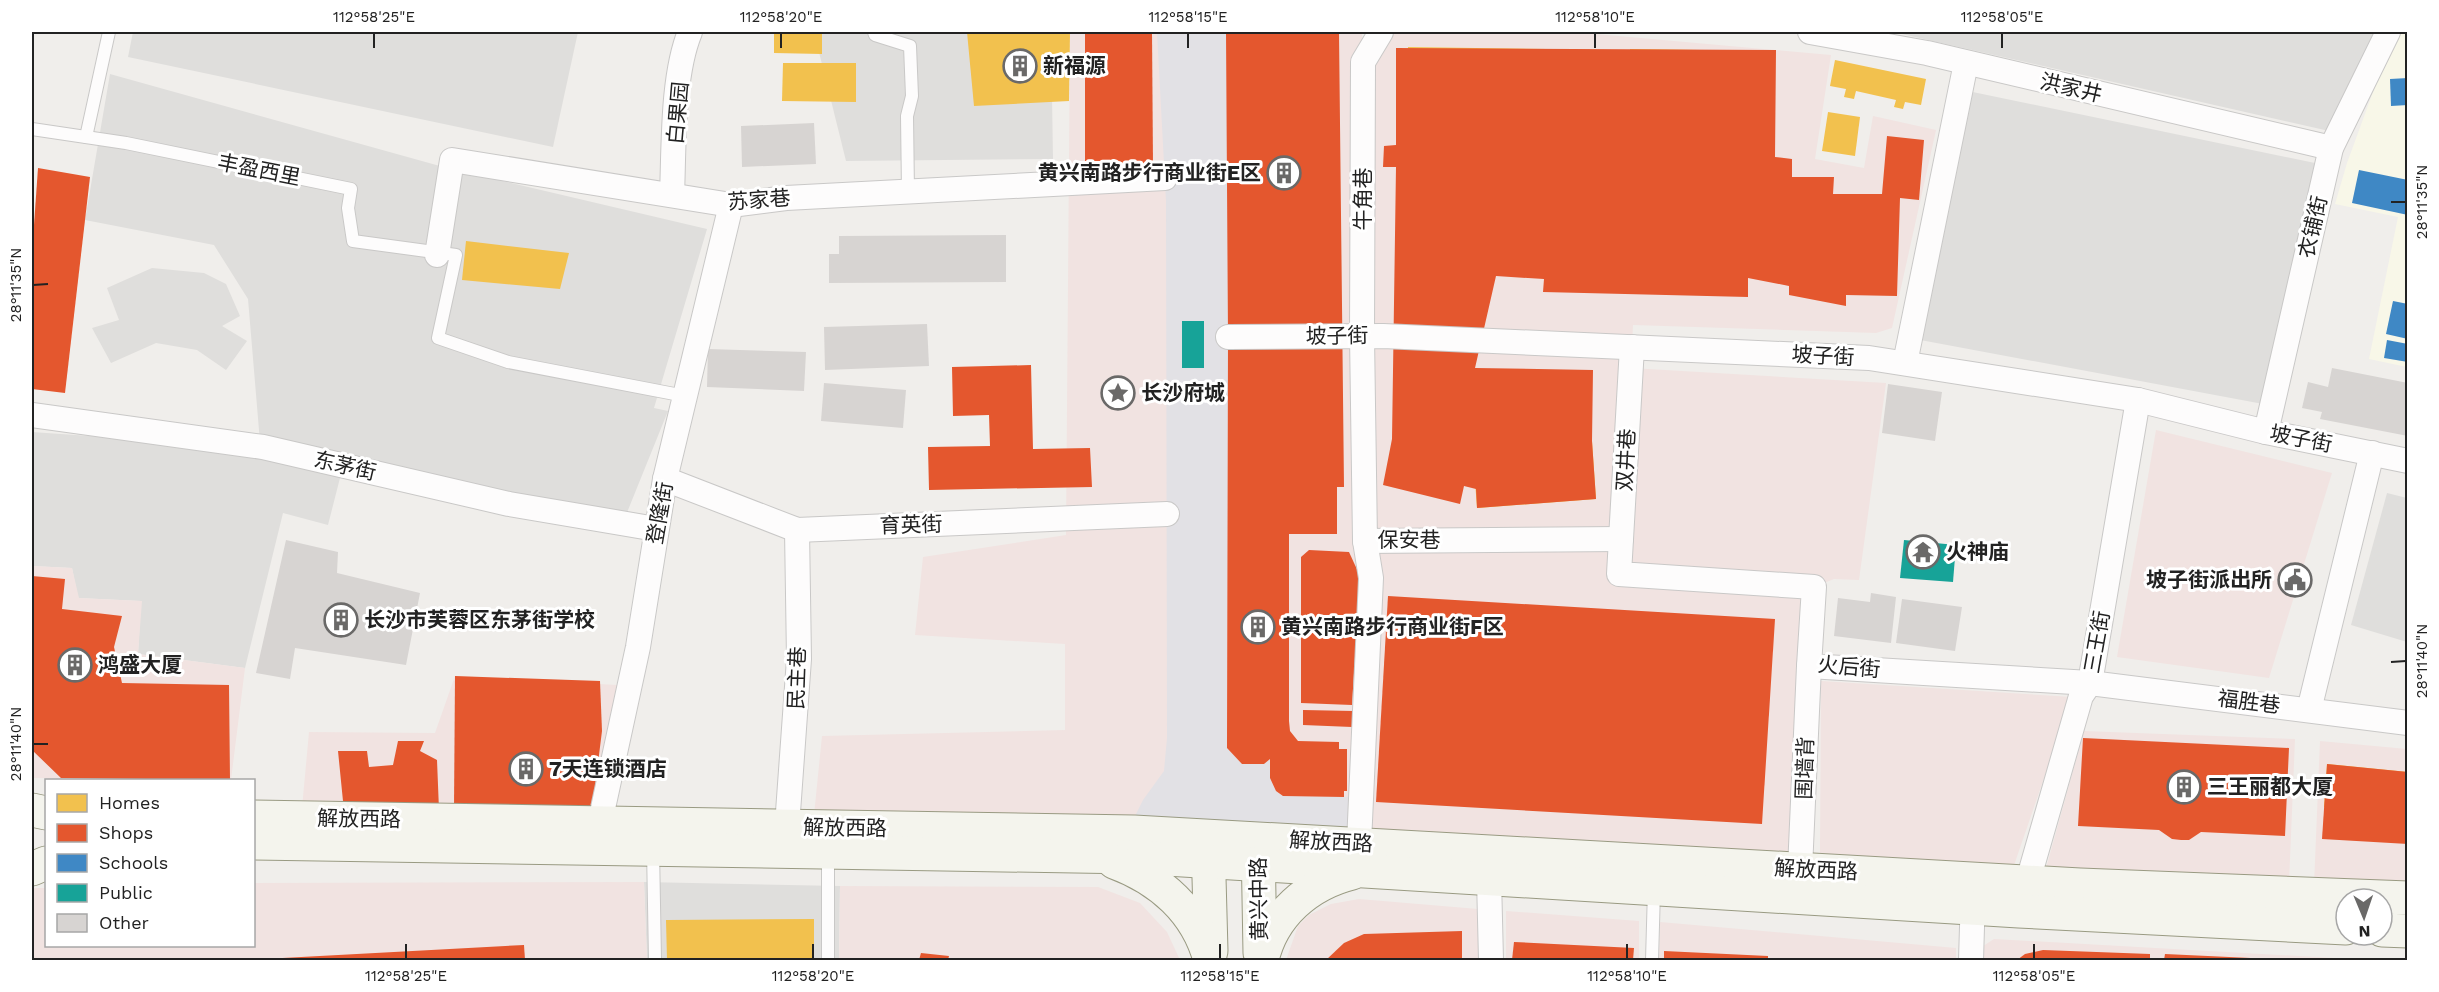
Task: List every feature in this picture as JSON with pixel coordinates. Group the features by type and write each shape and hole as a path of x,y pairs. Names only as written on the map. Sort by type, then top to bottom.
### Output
{"main road":[{"name":"解放西路","path":"255,817 1134,832 1208,848"},
{"name":"解放西路","path":"255,843 1092,856 1208,848 1362,857 1800,869 1973,894"},
{"path":"1208,848 1211,960"},
{"name":"黄兴中路","path":"1258,851 1261,960"},
{"path":"1092,856 1131,868 1169,893 1198,928 1211,960"},
{"name":"解放西路","path":"1362,857 1489,879 1654,889 1973,894 2334,927"},
{"path":"1261,960 1271,933 1281,917 1315,887 1335,878 1362,857"},
{"name":"解放西路","path":"2023,897 2408,898"}],"street":[{"name":"白果园","path":"672,195 676,108 685,44 690,32"},
{"name":"牛角巷","path":"1362,336 1363,62 1381,32"},
{"name":"洪家井","path":"1810,32 1966,63 2331,148"},
{"name":"衣铺街","path":"2266,432 2331,148 2388,32"},
{"path":"1905,363 1966,63"},
{"name":"苏家巷","path":"436,255 452,160 731,205 786,198 1165,178"},
{"name":"登隆街","path":"600,822 638,648 665,479 731,205"},
{"name":"坡子街","path":"1228,337 1362,336 1869,358 2138,400 2266,432 2408,461"},
{"name":"保安巷","path":"1362,336 1365,541 1621,539"},
{"name":"双井巷","path":"1619,573 1632,347"},
{"name":"三王街","path":"2023,897 2081,696 2090,683 2138,400"},
{"name":"东茅街","path":"32,415 263,447 509,504 656,530"},
{"path":"2309,710 2372,453"},
{"name":"育英街","path":"665,479 796,530 1167,514"},
{"name":"民主巷","path":"787,826 799,659 796,530"},
{"path":"1362,857 1371,578 1365,541"},
{"name":"火后街","path":"1619,573 1814,587 1809,666 2090,683"},
{"name":"围墙背","path":"1800,869 1809,666"},
{"name":"福胜巷","path":"2090,683 2408,723"},
{"path":"1489,879 1491,960"},
{"path":"1971,960 1973,894"}],"lane":[{"path":"86,137 109,32"},
{"path":"874,32 875,35 910,46 912,96 908,116 908,192"},
{"name":"丰盈西里","path":"32,129 86,137 351,189 348,208 352,241 436,255"},
{"path":"436,255 456,255 438,338 508,362 685,396"},
{"path":"653,848 655,960"},
{"path":"828,853 828,960"},
{"path":"1652,960 1654,889"}],"shaded area":[{"path":"133,32 578,32 553,147 128,57"},
{"path":"814,32 1051,32 1053,159 846,161"},
{"path":"1070,32 1362,32 1363,61 1392,32 1574,32 1831,55 1815,159 1864,168 1873,116 1936,130 1892,328 1876,333 1633,325 1631,368 1886,383 1859,580 1834,579 1814,587 1801,863 814,815 822,736 1065,730 1065,644 915,635 923,557 1066,535"},
{"path":"1157,32 1226,32 1229,331 1227,748 1242,764 1264,764 1270,759 1270,778 1276,791 1283,796 1361,797 1360,837 1131,824 1143,800 1164,771 1167,738 1166,201"},
{"path":"1893,32 2379,32 2338,133"},
{"path":"2395,32 2407,32 2407,367 2369,359 2398,217 2335,204 2347,163"},
{"path":"110,74 447,168 707,229 654,408 668,411 626,515 260,442 248,299 214,245 85,220"},
{"path":"1963,90 2315,163 2263,404 1915,339"},
{"path":"152,268 204,273 226,284 240,316 222,326 247,341 226,370 197,350 156,343 111,363 92,328 119,320 107,288"},
{"path":"2156,430 2332,473 2269,678 2117,657"},
{"path":"32,432 177,442 341,474 328,525 283,513 245,668 138,654 141,601 78,598 72,568 32,566"},
{"path":"2387,493 2407,498 2407,642 2351,625"},
{"name":"鸿盛大厦","path":"32,566 72,568 79,598 142,601 138,654 245,668 231,779 32,778"},
{"path":"455,676 617,685 592,811 302,808 309,732 435,733"},
{"path":"1821,681 2072,697 2011,874 1820,854"},
{"path":"2084,731 2295,739 2289,883 2045,872"},
{"path":"2320,741 2407,749 2407,889 2314,885"},
{"path":"644,882 840,886 839,960 647,960"},
{"path":"644,882 647,960 32,960 32,888 45,888 45,947 255,947 255,883"},
{"path":"840,886 1098,887 1140,903 1167,932 1180,960 839,960"},
{"path":"1359,899 1478,909 1479,960 1286,960 1298,926 1309,915 1331,904"},
{"path":"1506,911 1639,921 1639,960 1506,960"},
{"path":"1660,922 1956,948 1956,960 1659,960"},
{"path":"1994,939 2370,960 1971,960 1971,954"}],"building: Homes":[{"path":"774,32 822,32 822,54 774,53"},
{"name":"新福源","path":"967,32 1070,32 1069,101 974,106"},
{"path":"1408,47 1548,49 1548,73 1533,74 1534,84 1551,83 1552,104 1501,103 1502,91 1498,91 1498,85 1491,85 1491,77 1465,76 1465,86 1453,85 1453,102 1402,101 1401,81 1421,82 1421,70 1407,69"},
{"path":"1630,49 1770,51 1770,75 1755,75 1756,85 1774,85 1774,105 1723,105 1724,93 1720,93 1720,87 1713,86 1713,78 1687,78 1687,87 1675,86 1675,104 1624,102 1624,83 1643,84 1643,72 1630,71"},
{"path":"1835,60 1926,79 1921,105 1905,102 1903,109 1894,107 1896,100 1856,91 1854,99 1844,97 1846,89 1830,86"},
{"path":"783,63 856,63 856,102 782,101"},
{"path":"1828,112 1860,117 1855,156 1822,151"},
{"path":"466,241 569,253 560,289 462,280"},
{"path":"1592,441 1596,499 1477,508 1474,468 1560,462 1559,443"},
{"path":"2092,742 2158,745 2157,773 2136,772 2135,788 2165,789 2163,822 2150,822 2150,825 2125,824 2125,810 2116,810 2115,824 2090,824 2090,818 2082,818 2083,789 2104,789 2105,768 2091,768"},
{"path":"2208,748 2276,751 2274,778 2253,777 2252,792 2282,793 2280,827 2272,827 2272,832 2241,831 2242,815 2235,815 2234,829 2208,828 2209,821 2199,820 2200,793 2224,794 2225,773 2207,772"},
{"path":"2327,764 2408,772 2408,843 2384,837 2348,821 2349,809 2324,807"},
{"path":"814,919 814,960 667,960 666,920"}],"building: Shops":[{"path":"1085,32 1152,32 1153,165 1085,165"},
{"path":"1226,32 1339,32 1344,487 1337,487 1337,534 1289,534 1289,721 1290,731 1298,741 1339,742 1339,749 1347,749 1347,791 1344,791 1344,797 1283,796 1276,791 1270,778 1270,759 1264,764 1242,764 1227,748"},
{"path":"1396,48 1776,50 1775,157 1792,159 1792,177 1834,177 1833,194 1882,194 1887,136 1924,140 1919,200 1900,198 1897,296 1846,295 1846,306 1789,295 1789,286 1748,278 1748,297 1543,292 1544,279 1496,276 1475,368 1593,370 1592,441 1596,499 1477,508 1476,489 1464,486 1460,504 1383,485 1392,439 1396,167 1383,167 1384,146 1396,145"},
{"path":"38,168 90,177 65,393 32,389 32,253"},
{"path":"1031,365 1033,449 1090,448 1092,487 929,490 928,447 990,446 989,415 953,416 952,367"},
{"path":"1309,550 1349,552 1360,576 1352,705 1301,703 1301,557"},
{"name":"鸿盛大厦","path":"32,576 65,579 62,609 122,616 114,647 122,683 229,685 230,779 61,778 32,750"},
{"path":"1388,596 1775,619 1762,824 1376,802"},
{"name":"7天连锁酒店","path":"455,676 600,681 602,731 592,811 454,808"},
{"path":"1303,710 1353,711 1352,727 1303,725"},
{"name":"三王丽都大厦","path":"2083,738 2289,748 2285,836 2201,832 2189,840 2181,840 2172,839 2159,830 2078,826"},
{"path":"398,741 424,741 420,751 437,760 439,810 344,811 338,751 367,751 369,767 393,765"},
{"path":"2327,764 2408,772 2408,844 2322,839"},
{"path":"1462,931 1462,960 1326,960 1344,943 1364,934"},
{"path":"1514,942 1634,948 1633,960 1512,960"},
{"path":"524,945 525,960 264,960 264,959"},
{"path":"2043,950 2150,954 2150,960 2017,960 2025,954"},
{"path":"1664,951 1768,956 1768,960 1664,960"},
{"path":"921,953 949,956 948,960 919,960"},
{"path":"2165,954 2272,959 2272,960 2164,960"}],"building: Schools":[{"path":"2408,78 2408,105 2391,106 2390,79"},
{"path":"2359,170 2408,180 2408,215 2352,203"},
{"path":"2393,301 2408,304 2408,339 2386,334"},
{"path":"2387,340 2408,344 2408,362 2384,358"}],"building: Public":[{"path":"1182,321 1204,321 1204,368 1182,368"},
{"path":"1904,540 1956,545 1953,582 1900,578"}],"building: Other":[{"path":"814,123 816,164 742,167 741,126"},
{"path":"1006,235 1006,282 829,283 829,254 839,254 839,236"},
{"path":"927,324 929,366 825,370 824,327"},
{"path":"708,349 806,352 804,391 707,387"},
{"path":"2332,368 2408,383 2408,436 2320,419 2322,412 2302,408 2308,382 2328,387"},
{"path":"824,383 906,390 903,428 821,421"},
{"path":"1888,384 1942,392 1935,441 1882,433"},
{"name":"长沙市芙蓉区东茅街学校","path":"286,540 338,552 337,573 420,593 406,665 295,648 290,679 256,673"},
{"path":"1871,593 1896,597 1891,643 1834,636 1838,598 1870,602"},
{"path":"1902,599 1962,607 1955,651 1896,643"}],"place":[{"name":"新福源","path":"1020,66"},
{"name":"黄兴南路步行商业街E区","path":"1284,173"},
{"name":"长沙府城","path":"1118,393"},
{"name":"火神庙","path":"1923,552"},
{"name":"坡子街派出所","path":"2295,580"},
{"name":"长沙市芙蓉区东茅街学校","path":"341,620"},
{"name":"黄兴南路步行商业街F区","path":"1258,627"},
{"name":"鸿盛大厦","path":"75,665"},
{"name":"7天连锁酒店","path":"526,769"},
{"name":"三王丽都大厦","path":"2184,787"}]}
